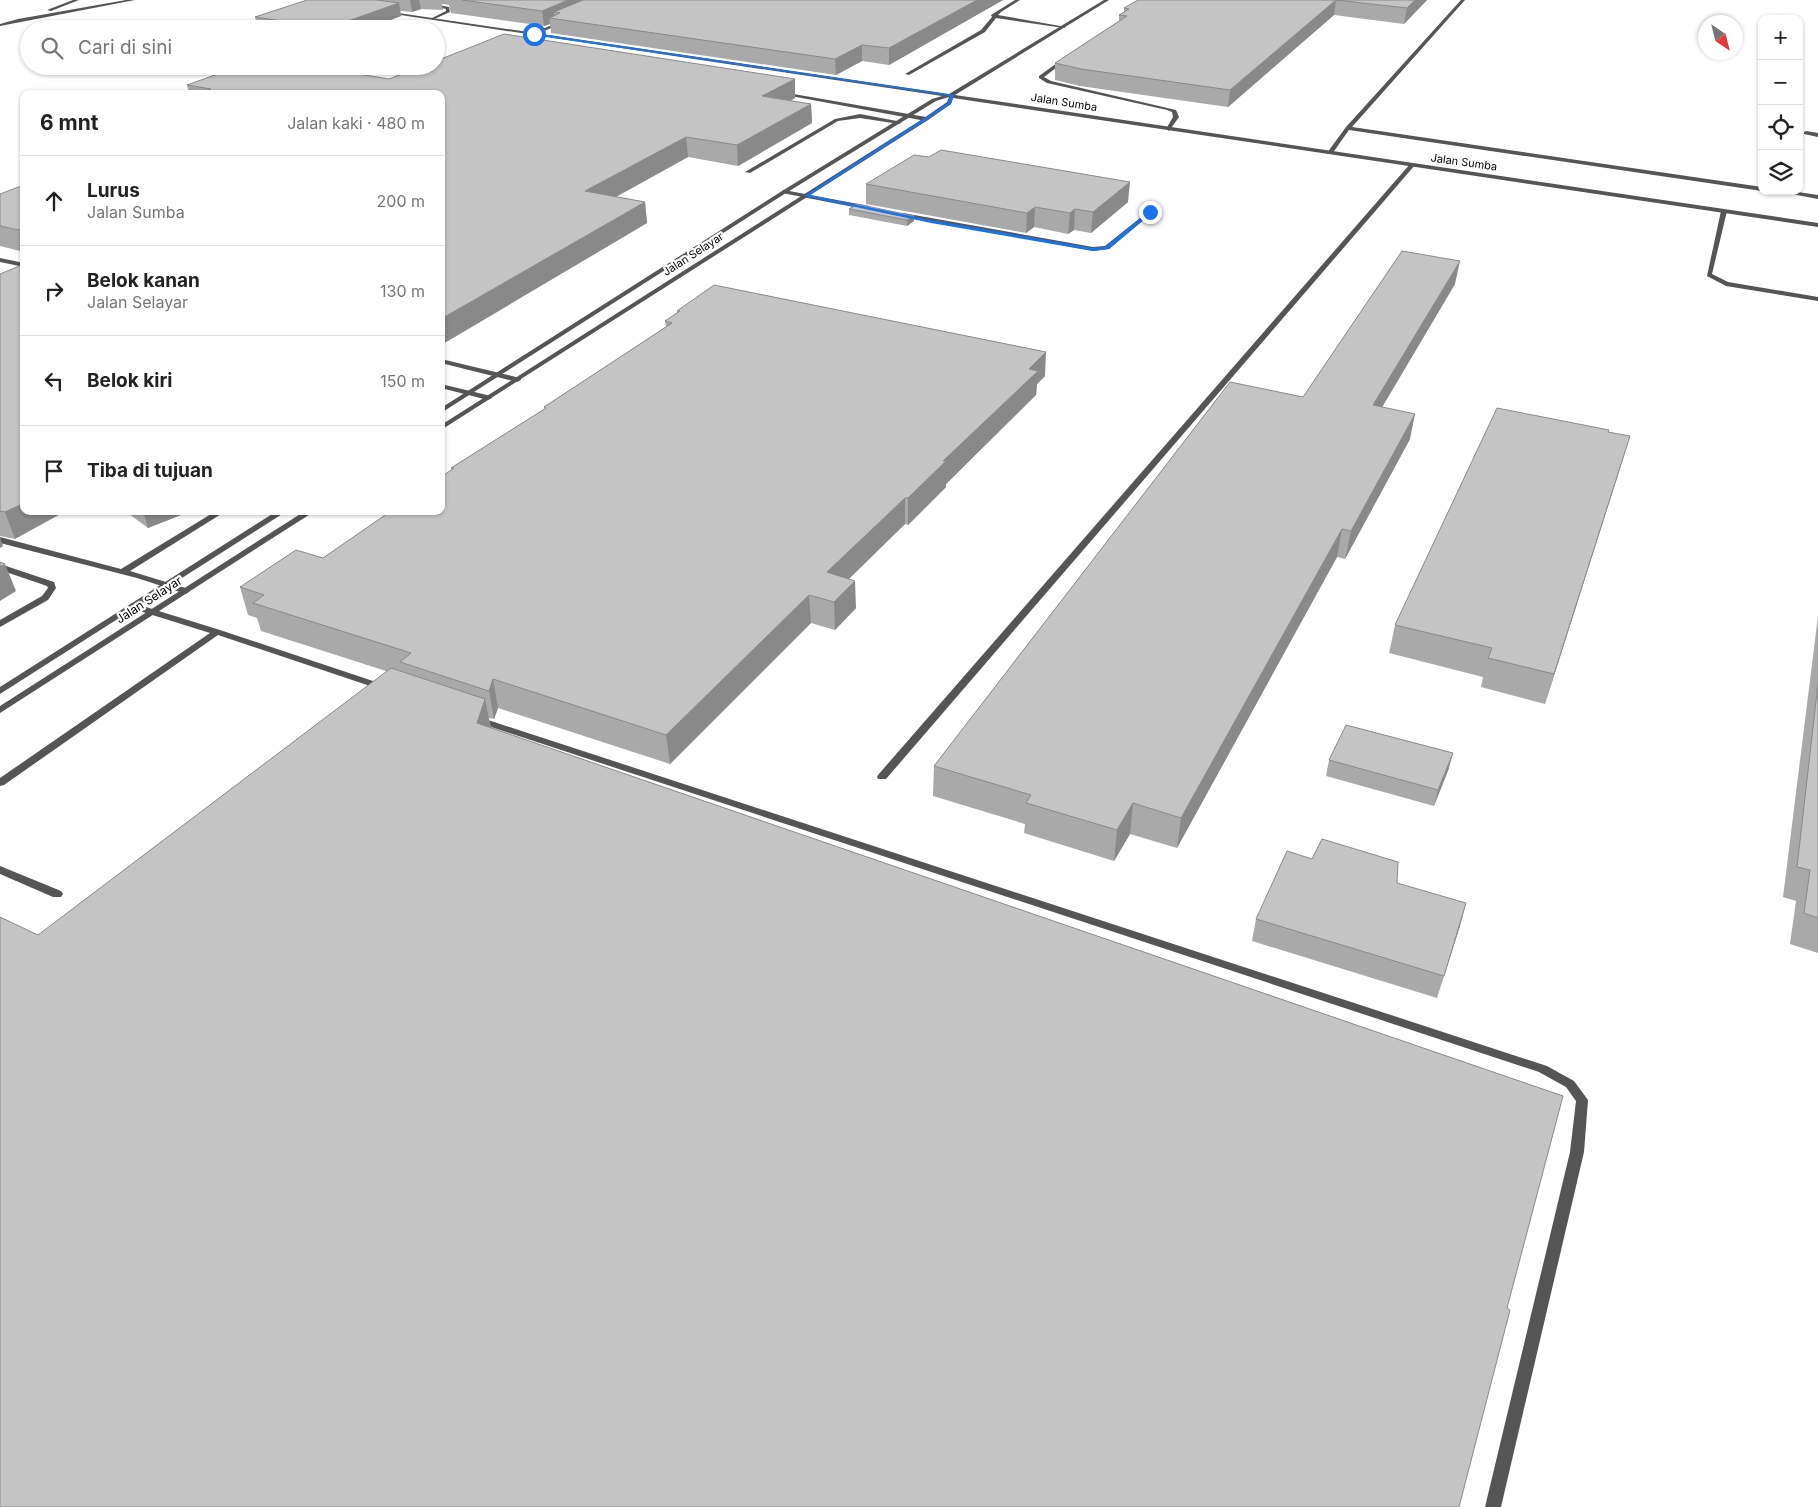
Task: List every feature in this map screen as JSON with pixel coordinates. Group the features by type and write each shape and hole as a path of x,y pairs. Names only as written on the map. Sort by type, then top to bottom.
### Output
{"street":[{"path":"14,22 77,0"},
{"path":"25,20 133,0"},
{"path":"407,0 448,8 448,12 434,19"},
{"path":"907,74 983,30 993,16 1018,0"},
{"name":"Jalan Selayar","path":"445,409 784,192 934,100 952,95 1107,0"},
{"path":"1330,153 1348,128 1462,0"},
{"name":"Jalan Sumba","path":"385,12 441,20"},
{"path":"993,16 1064,26"},
{"path":"534,34 572,18"},
{"path":"0,25 20,21"},
{"name":"Jalan Sumba","path":"445,21 1818,225"},
{"path":"1073,54 1041,77 1049,82 1169,109 1174,111 1176,117 1169,128"},
{"path":"780,92 926,119"},
{"name":"Jalan Selayar","path":"445,425 926,119 950,103 952,95"},
{"path":"748,172 831,123 860,116 872,109"},
{"path":"860,116 899,122"},
{"path":"1348,128 1758,188"},
{"path":"1806,133 1818,135"},
{"path":"882,777 1412,165"},
{"path":"784,192 875,209"},
{"path":"1803,195 1818,197"},
{"path":"1724,211 1709,275 1726,284 1818,300"},
{"path":"894,213 1093,249 1107,248 1150,212"},
{"path":"714,237 734,242"},
{"path":"0,260 20,264"},
{"path":"607,305 626,310"},
{"path":"445,362 517,380"},
{"path":"445,387 488,398"},
{"path":"123,571 215,515"},
{"name":"Jalan Selayar","path":"0,691 277,515"},
{"name":"Jalan Selayar","path":"0,710 305,515"},
{"path":"0,540 123,571 186,591"},
{"path":"0,567 51,584 52,588 44,598 0,624"},
{"path":"133,606 390,689"},
{"path":"0,783 218,632"},
{"path":"465,715 1543,1069 1570,1084 1582,1100 1577,1152 1493,1507"},
{"path":"0,870 57,894"}],"building":[{"path":"307,0 377,0 399,3 351,20 275,20 255,17"},
{"path":"462,0 568,0 542,11"},
{"path":"583,0 977,0 889,48 862,45 835,59 549,18 560,13 554,12"},
{"path":"1138,0 1336,0 1230,90 1081,69 1055,63 1127,16 1119,15 1129,9 1124,8"},
{"path":"1336,0 1415,0 1407,8"},
{"path":"504,34 795,79 762,96 811,104 737,145 686,137 585,191 645,202 445,317 445,90 208,90 211,89 187,85 215,75 364,75 389,79 399,75 445,75 445,57"},
{"path":"941,150 1130,182 1093,212 1075,209 1070,213 1035,207 1027,213 866,184 914,155 929,157"},
{"path":"20,186 20,230 0,226 0,194"},
{"path":"857,204 914,216 907,220 849,209"},
{"path":"1402,251 1460,261 1373,405 1415,414 1351,531 1342,529 1181,818 1133,803 1117,830 1026,803 1031,795 934,766 1230,382 1303,397"},
{"path":"20,266 20,505 5,512 0,511 0,274"},
{"path":"714,285 1046,352 1029,369 1038,371 943,461 946,461 908,498 905,498 827,572 855,581 834,602 809,595 666,735 493,679 489,691 400,662 411,653 253,603 264,595 240,587 296,550 323,558 385,515 445,515 445,474 454,468 451,468 546,408 544,407 672,323 665,321 680,311 677,311"},
{"path":"1497,408 1609,430 1608,432 1630,436 1554,674 1488,658 1492,648 1395,625"},
{"path":"391,668 485,699 477,723 1563,1096 1507,1308 1510,1310 1459,1507 0,1507 0,917 38,935"},
{"path":"1818,684 1818,918 1804,913 1810,870 1797,867"},
{"path":"1346,725 1453,753 1438,790 1329,760"},
{"path":"1322,839 1398,862 1397,883 1466,903 1444,976 1256,919 1287,851 1312,859"}],"route":[{"path":"534,34 952,95 950,103 806,195 931,221 1093,249 1107,248 1150,212"}]}
